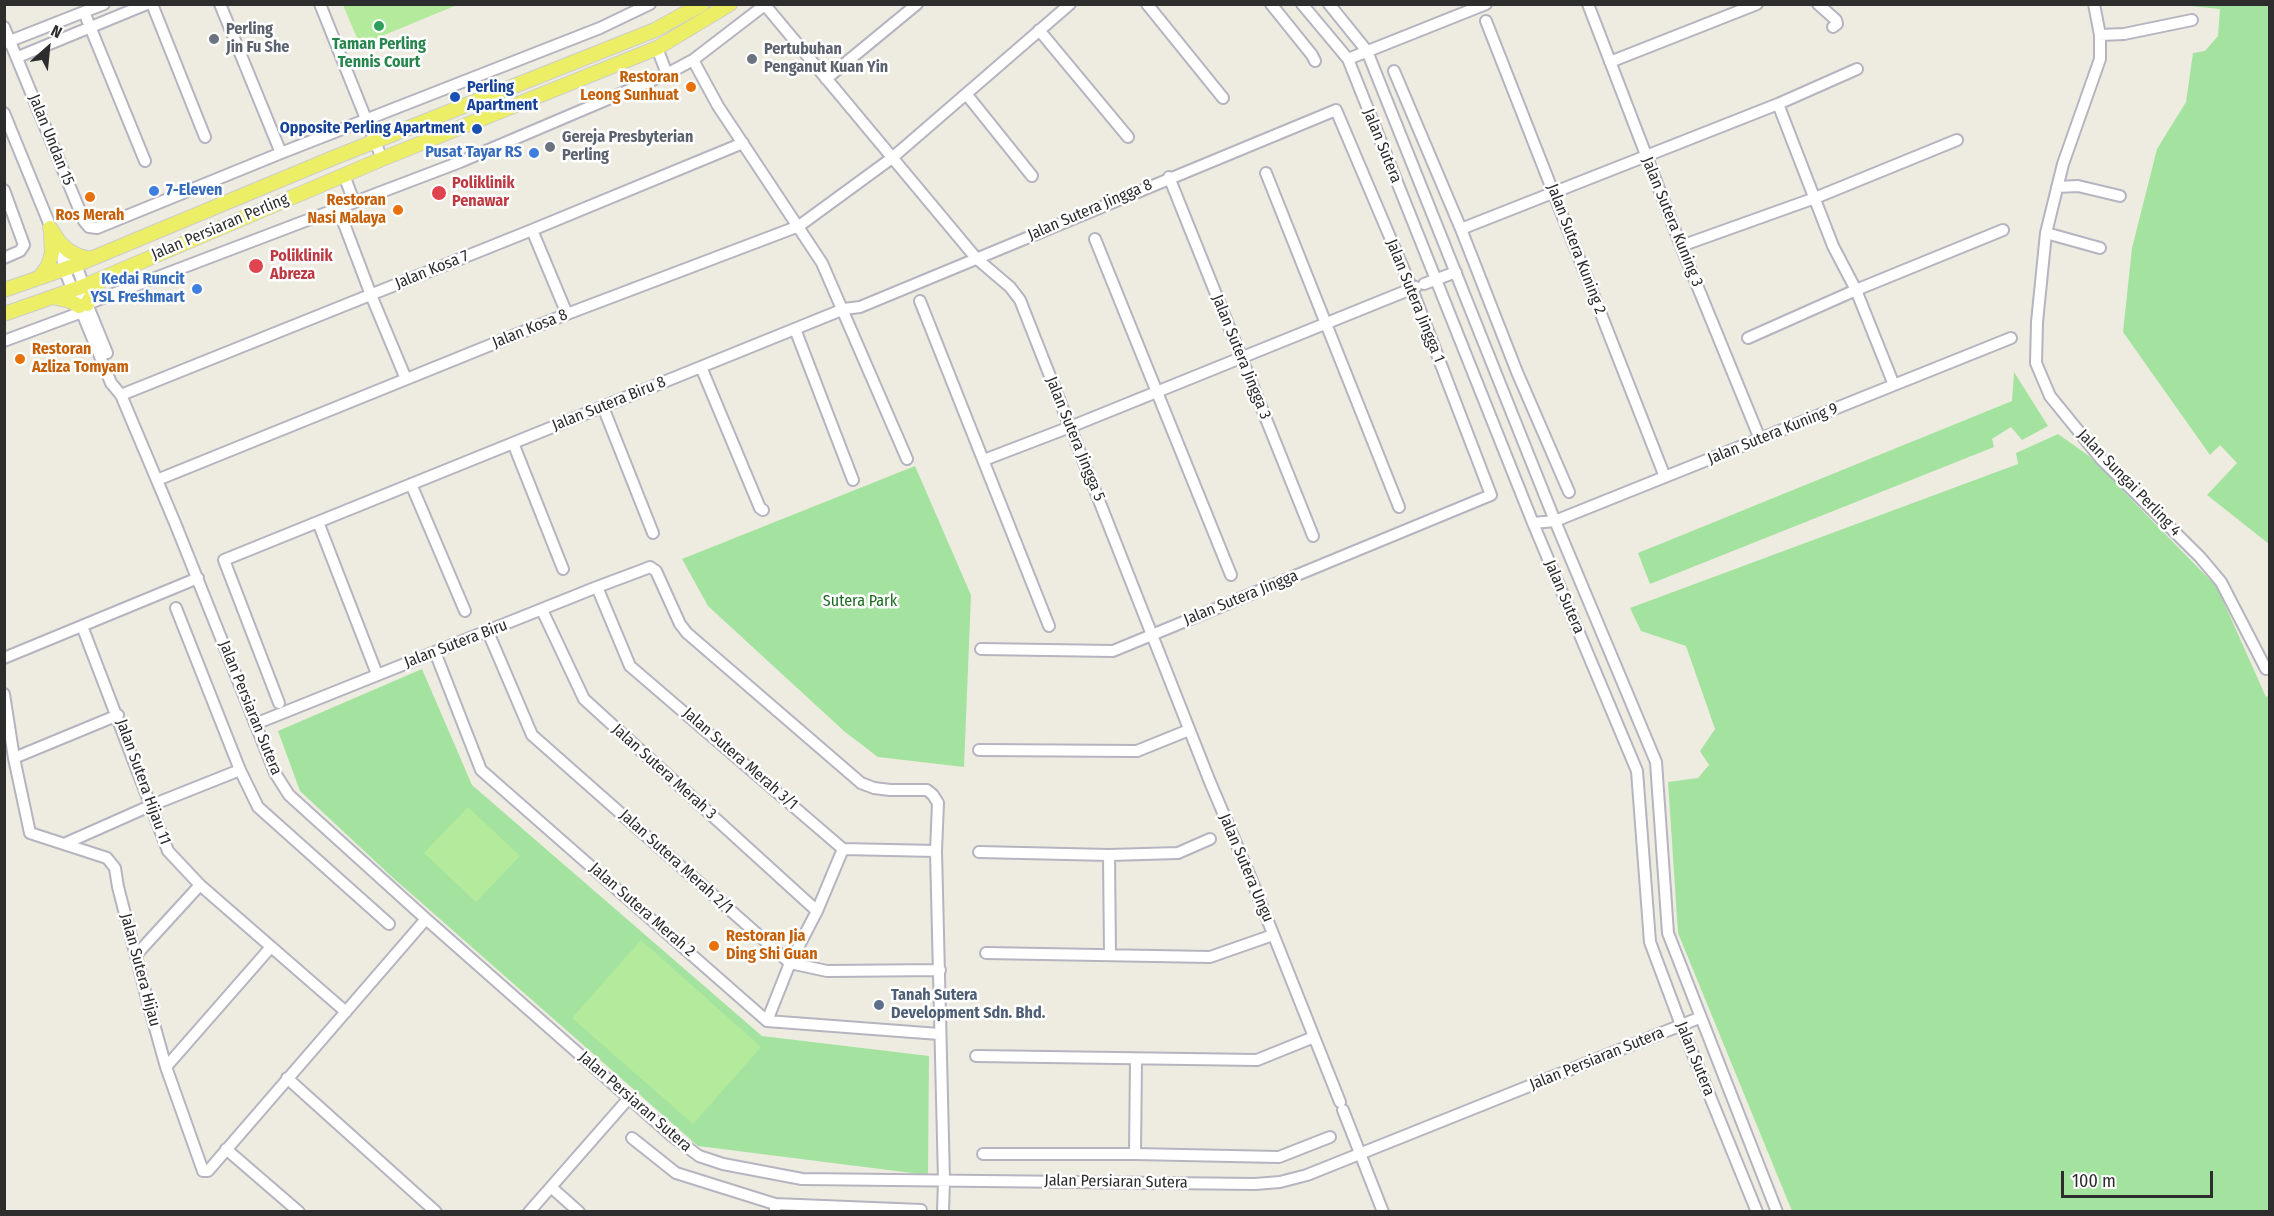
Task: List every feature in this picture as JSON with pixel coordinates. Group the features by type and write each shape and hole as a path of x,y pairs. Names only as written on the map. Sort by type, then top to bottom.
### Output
{"main road":[{"name":"Jalan Persiaran Perling","path":"4,290 40,277 67,263 91,259 376,140 655,30 702,4"},
{"name":"Jalan Persiaran Perling","path":"4,314 78,288 382,159 657,48 730,4"},
{"path":"50,228 60,243 69,251 91,259"},
{"path":"40,277 48,266 52,253 50,228"},
{"path":"50,297 70,301 83,307 102,277"}],"street":[{"path":"8,42 104,4"},
{"path":"18,57 147,4"},
{"path":"152,4 205,136"},
{"path":"220,4 281,153"},
{"path":"320,4 382,159"},
{"name":"Jalan Undan 15","path":"4,27 8,42 18,57 84,221 89,227 97,228 600,28 650,4"},
{"path":"826,79 918,4"},
{"name":"Jalan Kosa 8","path":"157,480 567,314 799,226 892,158 1070,4"},
{"path":"1147,4 1222,98"},
{"path":"1271,4 1315,61"},
{"name":"Jalan Sutera","path":"1302,4 1347,59 1533,524 1637,771 1650,942 1757,1212"},
{"name":"Jalan Sutera","path":"1329,4 1367,51 1555,521 1656,762 1668,933 1699,1018 1777,1212"},
{"path":"1347,59 1486,4"},
{"name":"Jalan Sutera Kuning 3","path":"1588,4 1681,246 1760,439"},
{"path":"1610,62 1757,4"},
{"path":"1818,4 1836,20 1837,24 1833,27"},
{"name":"Jalan Sungai Perling 4","path":"2094,4 2100,34 2100,59 2057,187 2046,233 2037,322 2036,363 2050,396 2102,460 2211,569 2226,590 2266,669"},
{"path":"4,341 83,307 460,162 667,74 693,60 765,5"},
{"name":"Jalan Sutera Jingga 5","path":"765,5 976,258 1010,287 1020,300 1152,635"},
{"path":"84,12 145,161"},
{"path":"2100,34 2124,34 2192,20"},
{"name":"Jalan Sutera Kuning 2","path":"1486,21 1665,477"},
{"path":"1039,30 1128,137"},
{"path":"657,48 667,74"},
{"path":"693,60 718,106 822,263 906,459"},
{"path":"1461,229 1778,104 1857,69"},
{"path":"1394,71 1461,229 1517,372 1569,492"},
{"path":"967,95 1032,176"},
{"path":"1778,104 1833,246 1856,290 1894,385"},
{"name":"Jalan Sutera Jingga 8","path":"843,309 860,308 1169,177 1336,110"},
{"name":"Jalan Sutera Jingga 1","path":"1336,110 1418,287 1491,495"},
{"name":"Jalan Persiaran Sutera","path":"4,113 50,228 78,288 83,307 118,381 120,393 198,578 275,773 289,795 672,1136 699,1156 723,1164 801,1179 1255,1184 1280,1182 1307,1175 1699,1018"},
{"path":"1681,246 1815,198 1957,140"},
{"name":"Jalan Kosa 7","path":"120,393 371,295 742,143"},
{"path":"1266,173 1399,507"},
{"path":"344,176 354,202"},
{"name":"Jalan Sutera Jingga 3","path":"1169,177 1313,536"},
{"path":"2057,187 2078,186 2120,196"},
{"path":"4,190 24,245 20,251 4,258"},
{"path":"338,208 406,379"},
{"path":"532,230 567,314"},
{"path":"1748,338 1856,290 2003,230"},
{"path":"2046,233 2100,248"},
{"path":"1095,239 1231,575"},
{"path":"984,460 1456,272"},
{"path":"920,301 1049,626"},
{"name":"Jalan Sutera Biru 8","path":"279,703 224,560 843,309"},
{"path":"795,329 853,480"},
{"name":"Jalan Sutera Kuning 9","path":"1533,524 1555,521 2011,338"},
{"path":"701,367 760,508 763,510"},
{"path":"603,406 653,533"},
{"path":"513,443 562,569"},
{"path":"411,484 465,611"},
{"name":"Jalan Sutera Jingga","path":"981,649 1113,651 1491,495"},
{"path":"318,522 377,674"},
{"name":"Jalan Sutera Biru","path":"255,724 650,567 656,571 680,624 687,633 861,783 874,788 890,790 927,790 933,795 938,802 936,851"},
{"path":"4,658 198,578"},
{"name":"Jalan Sutera Merah 3/1","path":"597,587 630,666 843,849"},
{"path":"176,608 240,770 258,807 389,924"},
{"name":"Jalan Sutera Merah 3","path":"542,610 584,699 817,911"},
{"name":"Jalan Sutera Hijau 11","path":"82,626 168,851 200,885 346,1011"},
{"name":"Jalan Sutera Merah 2/1","path":"488,632 532,735 790,963"},
{"name":"Jalan Sutera Ungu","path":"1152,635 1383,1212"},
{"name":"Jalan Sutera Merah 2","path":"435,652 481,770 767,1021"},
{"name":"Jalan Sutera Hijau","path":"4,694 14,758 30,833 107,858 113,863 166,1067 203,1171 208,1171 226,1149"},
{"path":"14,758 118,716"},
{"path":"979,750 1137,751 1189,730"},
{"path":"64,844 152,805 240,770"},
{"path":"979,852 1108,855 1178,853 1210,839"},
{"path":"939,1034 767,1021 790,963 817,911 843,849 936,851 943,1212"},
{"path":"1108,855 1110,955"},
{"path":"136,955 200,885"},
{"path":"298,1212 226,1149 426,919"},
{"path":"986,953 1210,957 1273,935"},
{"path":"166,1067 271,947"},
{"path":"790,963 827,970 940,970"},
{"path":"976,1056 1257,1060 1314,1036"},
{"path":"1135,1154 1136,1059"},
{"path":"287,1078 436,1212"},
{"path":"529,1212 629,1098"},
{"path":"983,1154 1279,1157 1330,1137"},
{"path":"632,1138 676,1173 775,1208 921,1210"},
{"path":"551,1187 579,1212"}],"green space":[{"name":"Taman Perling Tennis Court","path":"343,5 457,5 360,45"},
{"path":"2181,5 2269,5 2269,544 2207,495 2237,463 2220,445 2210,455 2123,332 2132,248 2157,149 2186,102 2193,53 2205,51 2218,36 2220,9"},
{"path":"2014,372 2048,426 2022,440 2011,427 1992,439 1994,447 1650,584 1638,553 2012,401"},
{"path":"2058,434 2089,456 2217,587 2266,697 2269,695 2269,1211 1792,1211 1678,933 1668,782 1698,778 1709,765 1700,751 1715,729 1686,646 1641,631 1630,608 2018,464 2016,453"},
{"name":"Sutera Park","path":"915,466 971,595 964,767 878,757 845,732 708,606 682,559"},
{"path":"422,669 472,785 762,1036 929,1056 928,1175 698,1146 391,876 300,791 278,731"},
{"path":"468,807 520,856 476,902 424,853"},
{"path":"641,940 761,1047 693,1124 572,1018"}],"place":[{"name":"Taman Perling Tennis Court","path":"379,26"},
{"name":"Perling Jin Fu She","path":"214,39"},
{"name":"Pertubuhan Penganut Kuan Yin","path":"752,59"},
{"name":"Restoran Leong Sunhuat","path":"691,87"},
{"name":"Perling Apartment","path":"455,97"},
{"name":"Opposite Perling Apartment","path":"477,129"},
{"name":"Gereja Presbyterian Perling","path":"550,147"},
{"name":"Pusat Tayar RS","path":"534,153"},
{"name":"7-Eleven","path":"154,191"},
{"name":"Poliklinik Penawar","path":"439,193"},
{"name":"Ros Merah","path":"90,197"},
{"name":"Restoran Nasi Malaya","path":"398,210"},
{"name":"Poliklinik Abreza","path":"256,266"},
{"name":"Kedai Runcit YSL Freshmart","path":"197,289"},
{"name":"Restoran Azliza Tomyam","path":"20,359"},
{"name":"Restoran Jia Ding Shi Guan","path":"714,946"},
{"name":"Tanah Sutera Development Sdn. Bhd.","path":"879,1005"}]}
